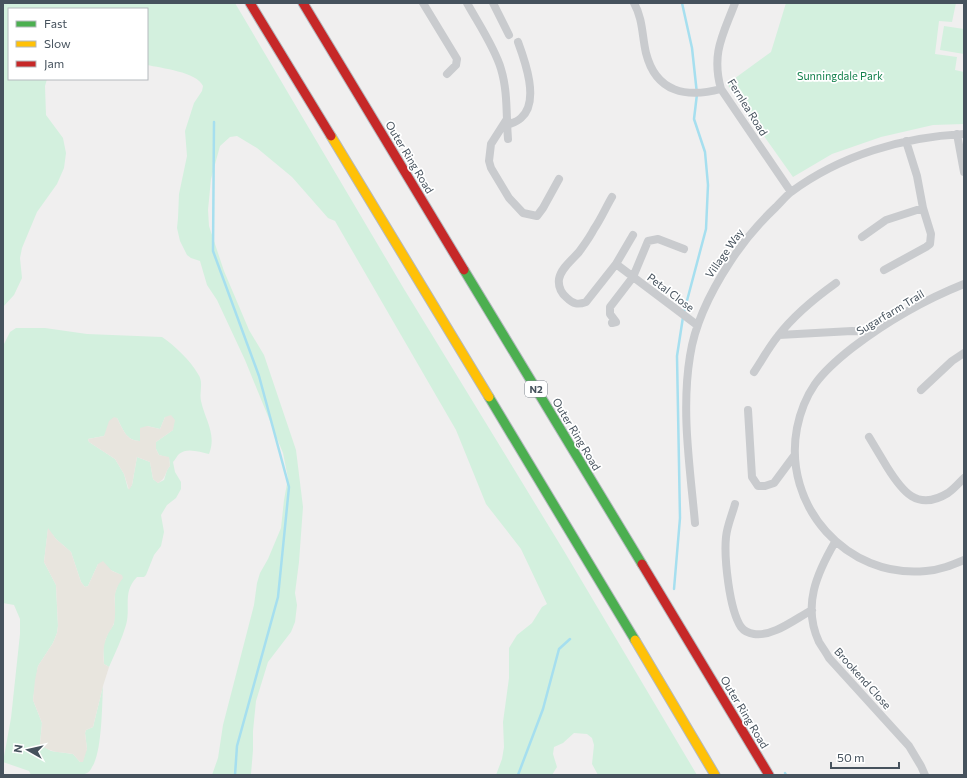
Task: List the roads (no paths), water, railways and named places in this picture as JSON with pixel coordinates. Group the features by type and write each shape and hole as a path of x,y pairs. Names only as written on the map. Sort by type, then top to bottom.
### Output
{"highway":[{"path":"250,3 548,495 715,775"},
{"name":"Outer Ring Road","path":"303,3 769,775"}],"street":[{"path":"423,3 457,59 456,65 447,74"},
{"path":"467,3 496,54 501,68 505,82 508,139"},
{"path":"493,3 509,35"},
{"path":"634,3 642,23 646,53 651,67 658,77 671,88 687,93 697,94 721,89"},
{"name":"Fernlea Road","path":"735,3 718,47 716,62 717,76 721,89 791,192"},
{"path":"518,42 527,69 530,88 529,104 525,114 521,118 507,122 492,144 489,162 496,178 509,198 523,213 536,216 543,208 558,178"},
{"path":"960,134 964,172"},
{"name":"Village Way","path":"695,523 687,432 686,388 690,355 697,325 717,281 734,255 761,222 791,192 823,172 884,146 906,141 960,134"},
{"path":"884,270 930,244 931,234 923,208 917,176 906,141"},
{"path":"612,197 579,252 562,271 559,279 559,286 562,293 575,304 586,302 616,264 633,235"},
{"path":"862,237 886,220 923,208"},
{"path":"612,323 616,322 610,314 610,307 633,277 648,241 658,239 684,249"},
{"name":"Petal Close","path":"616,264 697,325"},
{"path":"754,372 778,336 813,299 836,283"},
{"name":"Sugarfarm Trail","path":"964,284 912,308 873,332 833,363 815,384 805,403 795,440 794,456 800,488 808,506 818,522 835,542 850,553 868,562 886,568 906,571 944,568 964,560"},
{"path":"778,336 852,331 873,332"},
{"path":"921,390 952,361 964,353"},
{"path":"748,410 752,477 758,486 765,486 774,483 794,456"},
{"path":"869,437 903,491 913,498 926,500 937,498 950,492 964,478"},
{"path":"735,504 726,535 725,553 730,592 735,612 741,627 747,633 755,634 772,632 812,610"},
{"name":"Brookend Close","path":"835,542 817,576 813,593 812,610 814,627 819,641 829,658 909,746 925,775"}],"waterway":[{"path":"682,3 692,48 697,94 694,119 705,152 708,185 706,229 684,312"},
{"path":"214,122 213,251 259,376 289,487 278,597 237,746 235,775"},
{"path":"674,589 680,518 677,356 683,317"},
{"path":"518,775 543,709 559,649 570,639"}],"park label":[{"name":"Sunningdale Park","path":"840,75"}]}
